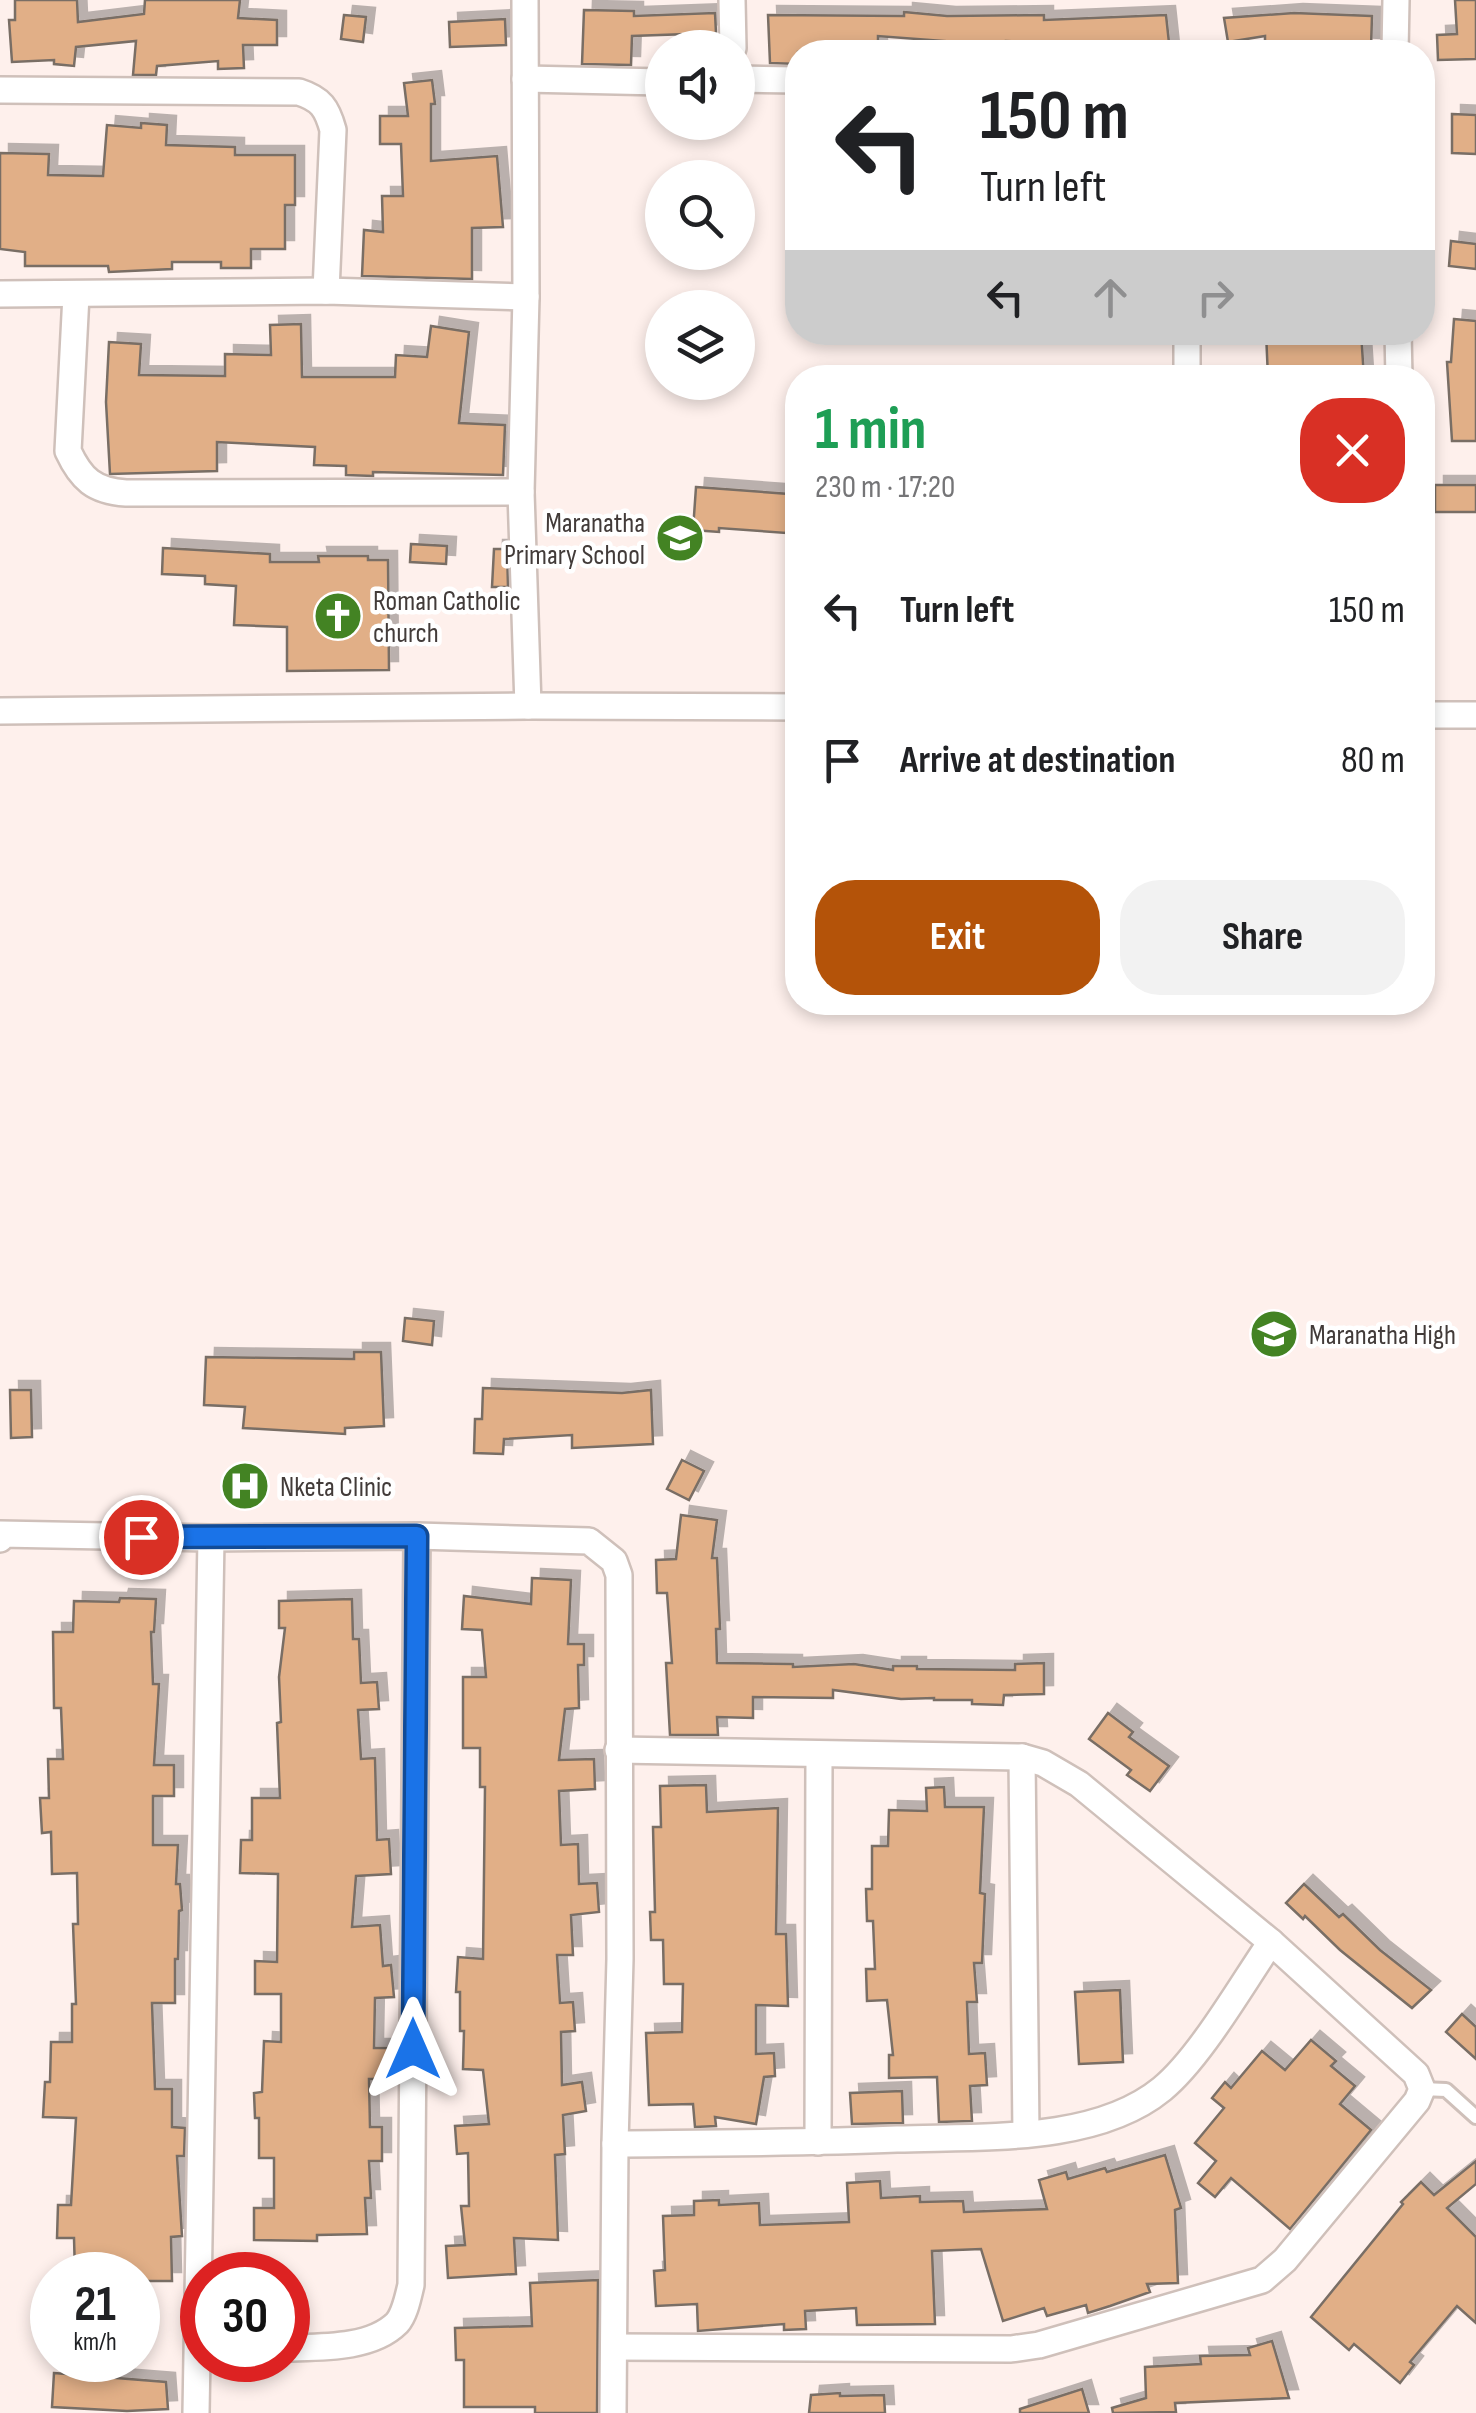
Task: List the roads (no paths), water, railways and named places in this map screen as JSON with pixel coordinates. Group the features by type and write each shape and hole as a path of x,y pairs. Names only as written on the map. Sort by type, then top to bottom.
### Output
{"street":[{"path":"525,0 526,297 521,492 528,706"},
{"path":"732,0 733,30"},
{"path":"1395,40 1396,0"},
{"path":"524,79 645,82"},
{"path":"755,79 785,80"},
{"path":"0,90 299,92 314,96 327,108 332,130 326,291"},
{"path":"0,294 326,291 526,297"},
{"path":"76,295 68,451 77,471 90,485 106,492 126,493 521,492"},
{"path":"0,710 785,708"},
{"path":"1435,715 1476,715"},
{"path":"0,1538 0,1534 417,1536 589,1541 614,1560 619,1575 620,1959 613,2413"},
{"path":"310,2347 377,2335 398,2322 412,2285 417,1536"},
{"path":"202,2252 211,1538"},
{"path":"614,2347 1010,2349 1248,2286 1285,2260 1422,2089 1416,2074 1271,1942 1079,1784 1053,1768 1022,1757 618,1750"},
{"path":"818,2142 819,1756"},
{"path":"1022,1757 1026,2134"},
{"path":"615,2144 1026,2134 1108,2117 1136,2106 1181,2071 1271,1942"},
{"path":"196,2413 198,2382"}],"lane":[{"path":"1422,2089 1446,2090 1476,2116"}],"place":[{"name":"Maranatha Primary School","path":"680,538"},
{"name":"Roman Catholic church","path":"338,616"},
{"name":"Maranatha High","path":"1274,1334"},
{"name":"Nketa Clinic","path":"245,1486"}]}
